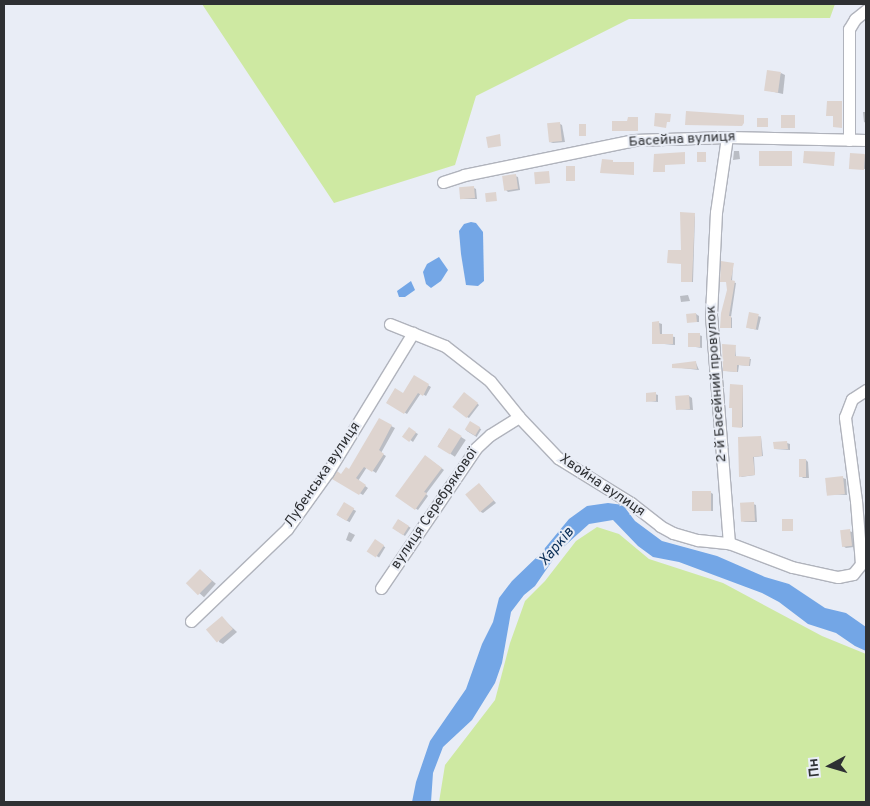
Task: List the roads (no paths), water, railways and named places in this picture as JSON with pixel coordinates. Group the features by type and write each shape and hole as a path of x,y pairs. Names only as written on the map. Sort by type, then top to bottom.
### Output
{"street":[{"path":"849,140 849,29 855,19 866,10"},
{"name":"Басейна вулиця","path":"443,182 464,175 634,140 728,137 866,140"},
{"name":"2-й Басейний провулок","path":"728,137 716,212 710,314 728,543"},
{"name":"Хвойна вулиця","path":"390,324 445,346 490,381 518,417 558,458 623,498 660,526 673,533 698,540 728,543 792,567 838,577 853,574 859,568 861,559 856,501"},
{"name":"Лубeнська вулиця","path":"191,621 287,529 328,472 413,333"},
{"path":"866,390 852,399 845,417 856,501 866,494"},
{"name":"вулиця Серебрякової","path":"380,588 476,448 490,435 518,417"}],"water":[{"path":"476,223 483,232 484,281 478,286 466,285 461,254 459,231 464,224"},
{"path":"439,257 448,270 441,281 431,288 426,284 423,272 427,264"},
{"path":"411,281 415,290 405,297 399,297 397,291"},
{"name":"Харків","path":"608,503 623,505 635,521 662,541 717,556 765,577 789,584 825,608 846,613 866,627 866,651 836,633 808,624 779,602 762,593 679,562 653,557 638,546 613,520 589,524 559,551 535,586 524,595 511,612 502,663 495,683 472,720 443,747 433,773 431,802 412,802 416,782 430,741 466,689 482,644 493,622 499,598 512,581 540,554 569,519 587,506"}]}
